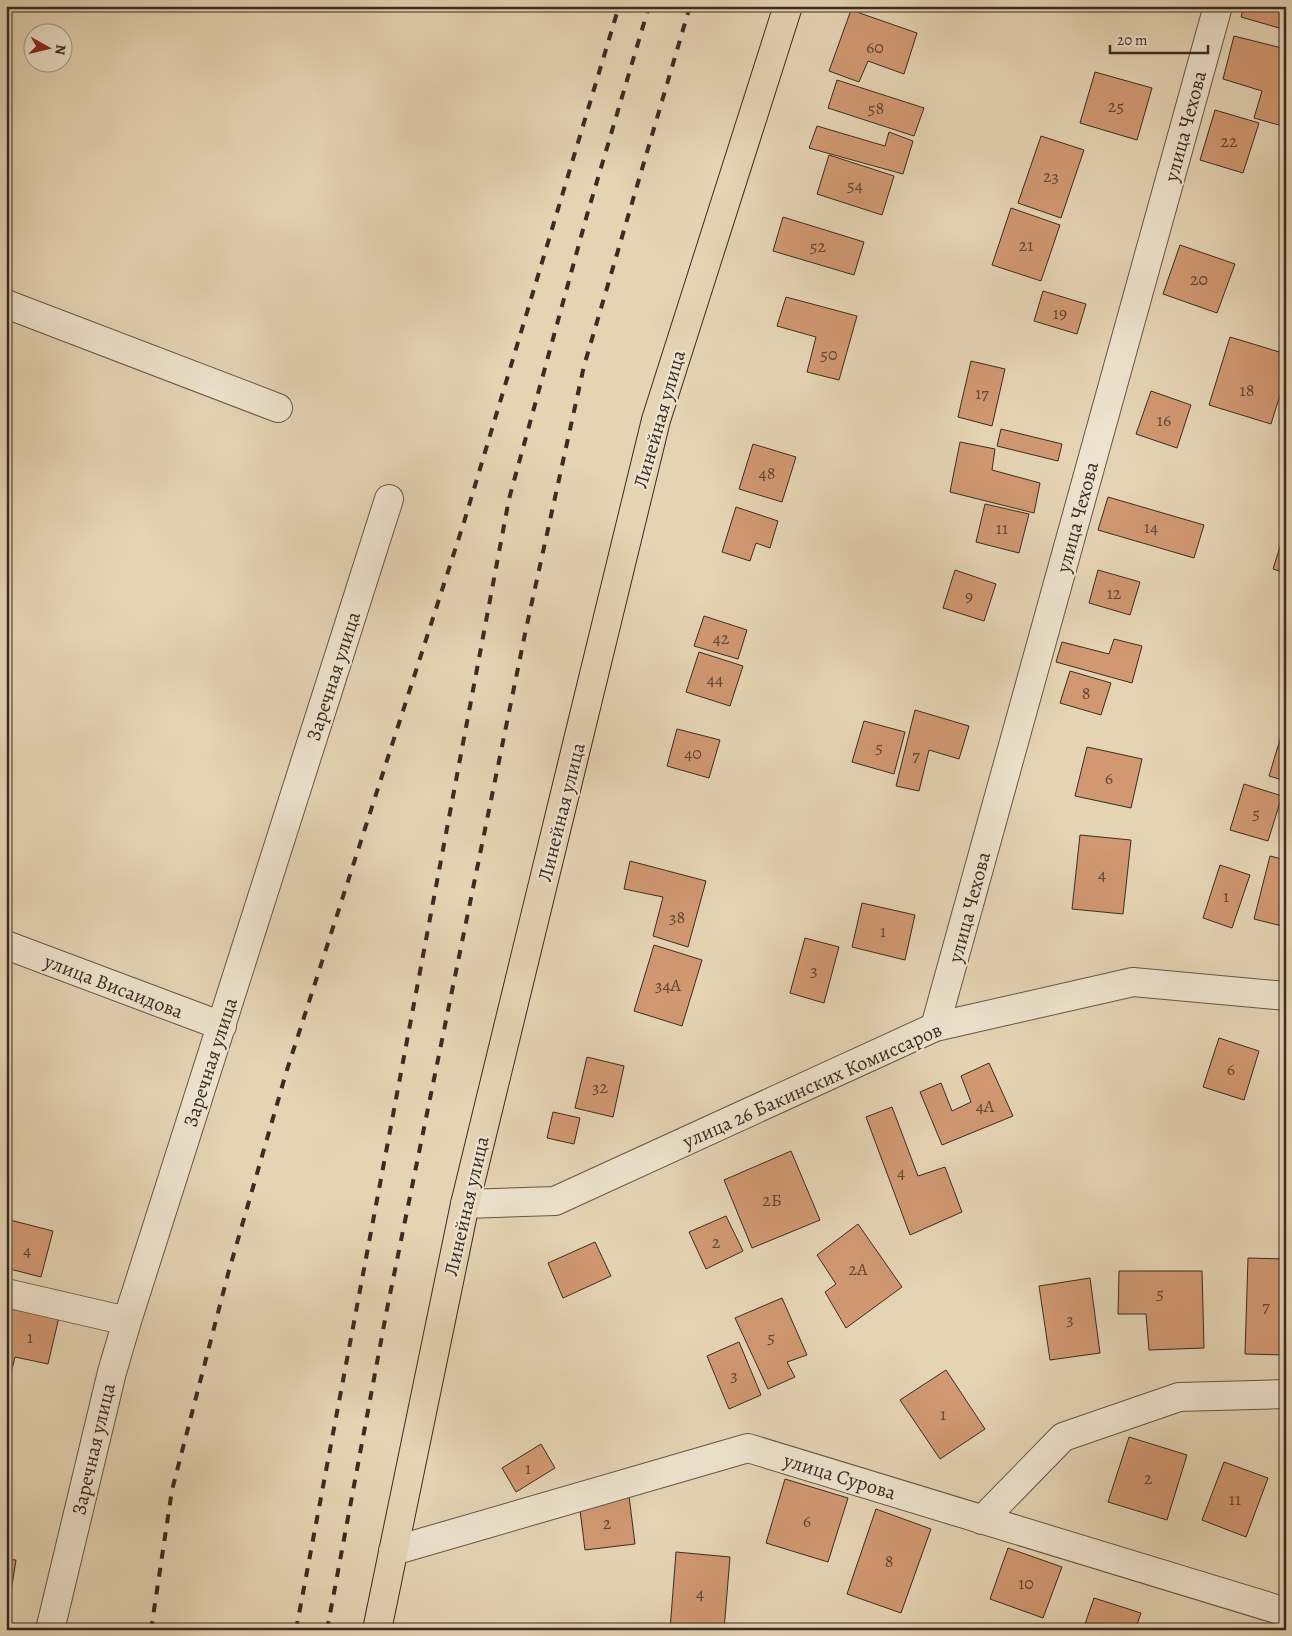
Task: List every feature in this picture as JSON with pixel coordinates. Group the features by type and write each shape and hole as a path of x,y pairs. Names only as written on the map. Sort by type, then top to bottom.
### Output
{"main road":[{"name":"Линейная улица","path":"377,1630 465,1204 656,420 788,6"}],"street":[{"name":"улица Чехова","path":"935,1027 1218,6"},
{"path":"6,304 278,408"},
{"name":"Заречная улица","path":"50,1630 112,1372 127,1321 389,499"},
{"name":"улица Висаидова","path":"6,945 222,1026"},
{"name":"улица 26 Бакинских Комиссаров","path":"465,1204 555,1202 935,1027 1133,982 1286,996"},
{"path":"6,1293 127,1321"},
{"path":"982,1520 1062,1437 1179,1397 1286,1394"},
{"name":"улица Сурова","path":"393,1551 748,1448 1286,1612"}],"building":[{"path":"1244,6 1286,6 1286,30 1241,17"},
{"path":"851,10 917,33 904,74 868,61 859,82 829,71"},
{"path":"1234,36 1286,49 1286,127 1254,118 1262,91 1223,79"},
{"path":"1095,72 1152,88 1137,140 1080,123"},
{"path":"837,80 924,108 914,136 828,108"},
{"path":"1215,110 1259,123 1243,173 1200,160"},
{"path":"817,126 885,146 889,132 913,141 903,174 809,148"},
{"path":"1041,136 1084,150 1061,218 1018,203"},
{"path":"829,155 894,176 882,215 817,194"},
{"path":"1011,208 1060,225 1041,281 992,265"},
{"path":"783,217 864,242 854,275 773,251"},
{"path":"1180,245 1235,264 1217,313 1163,294"},
{"path":"1043,291 1086,304 1077,334 1034,321"},
{"path":"786,297 857,316 839,380 807,372 816,337 777,326"},
{"path":"1230,337 1286,354 1286,376 1271,424 1209,405"},
{"path":"971,361 1005,369 992,426 958,417"},
{"path":"1151,391 1191,405 1177,448 1136,434"},
{"path":"1001,429 1062,444 1058,461 997,446"},
{"path":"960,442 995,449 992,470 1040,483 1034,513 950,492"},
{"path":"753,444 796,457 782,502 739,489"},
{"path":"1108,497 1204,525 1194,558 1098,530"},
{"path":"985,504 1029,514 1019,553 976,542"},
{"path":"736,507 778,521 770,548 756,543 750,561 722,552"},
{"path":"1286,528 1286,573 1273,569"},
{"path":"955,570 996,584 984,621 943,608"},
{"path":"1098,570 1140,582 1130,615 1089,603"},
{"path":"704,616 747,630 738,659 694,646"},
{"path":"1114,639 1142,646 1132,683 1056,662 1062,642 1109,654"},
{"path":"699,652 743,666 730,706 686,692"},
{"path":"1070,671 1111,683 1101,715 1060,703"},
{"path":"915,710 969,726 959,759 929,750 919,791 896,786"},
{"path":"864,721 905,732 894,774 852,762"},
{"path":"1286,724 1286,781 1269,776"},
{"path":"677,729 720,740 709,778 667,766"},
{"path":"1087,747 1142,759 1131,808 1075,796"},
{"path":"1244,784 1282,796 1268,841 1230,830"},
{"path":"1080,835 1131,840 1123,914 1072,909"},
{"path":"1270,856 1286,860 1286,927 1254,919"},
{"path":"630,861 706,881 688,947 653,936 663,897 624,889"},
{"path":"1220,865 1250,875 1232,928 1203,918"},
{"path":"862,903 915,915 905,960 852,947"},
{"path":"805,938 839,947 824,1003 790,993"},
{"path":"654,945 702,960 682,1026 634,1011"},
{"path":"1219,1038 1259,1051 1244,1100 1203,1087"},
{"path":"587,1057 624,1066 613,1117 575,1108"},
{"path":"989,1063 1013,1116 942,1145 920,1092 941,1083 952,1111 971,1102 961,1076"},
{"path":"892,1107 918,1176 945,1167 962,1212 910,1235 866,1117"},
{"path":"553,1112 580,1118 574,1144 547,1138"},
{"path":"791,1151 820,1220 752,1248 724,1180"},
{"path":"726,1216 743,1251 706,1269 689,1232"},
{"path":"6,1219 53,1231 41,1277 6,1268"},
{"path":"858,1224 902,1287 846,1328 825,1292 836,1284 817,1255"},
{"path":"595,1242 611,1276 563,1298 548,1263"},
{"path":"1248,1258 1286,1259 1286,1355 1245,1354"},
{"path":"1119,1271 1202,1271 1204,1348 1149,1350 1146,1314 1118,1314"},
{"path":"1090,1278 1100,1353 1050,1360 1039,1286"},
{"path":"782,1298 807,1355 787,1362 795,1377 768,1389 735,1318"},
{"path":"6,1307 59,1317 48,1364 15,1357 6,1394"},
{"path":"739,1342 761,1395 729,1409 707,1356"},
{"path":"946,1370 985,1429 940,1459 900,1400"},
{"path":"1129,1437 1187,1455 1167,1520 1108,1502"},
{"path":"541,1444 555,1468 516,1492 502,1468"},
{"path":"1224,1462 1268,1478 1246,1537 1202,1520"},
{"path":"785,1479 848,1498 828,1562 766,1543"},
{"path":"629,1496 635,1544 585,1550 579,1502"},
{"path":"876,1509 931,1529 901,1613 847,1594"},
{"path":"1008,1548 1062,1567 1043,1618 990,1599"},
{"path":"676,1552 730,1557 724,1630 670,1630"},
{"path":"6,1559 16,1560 6,1624"},
{"path":"1094,1598 1141,1613 1135,1630 1083,1630"}],"railway":[{"path":"151,1630 172,1490 228,1274 286,1073 464,522 619,6"},
{"path":"296,1630 509,499 587,215 649,6"},
{"path":"327,1630 387,1309 526,629 584,366 690,6"}]}
